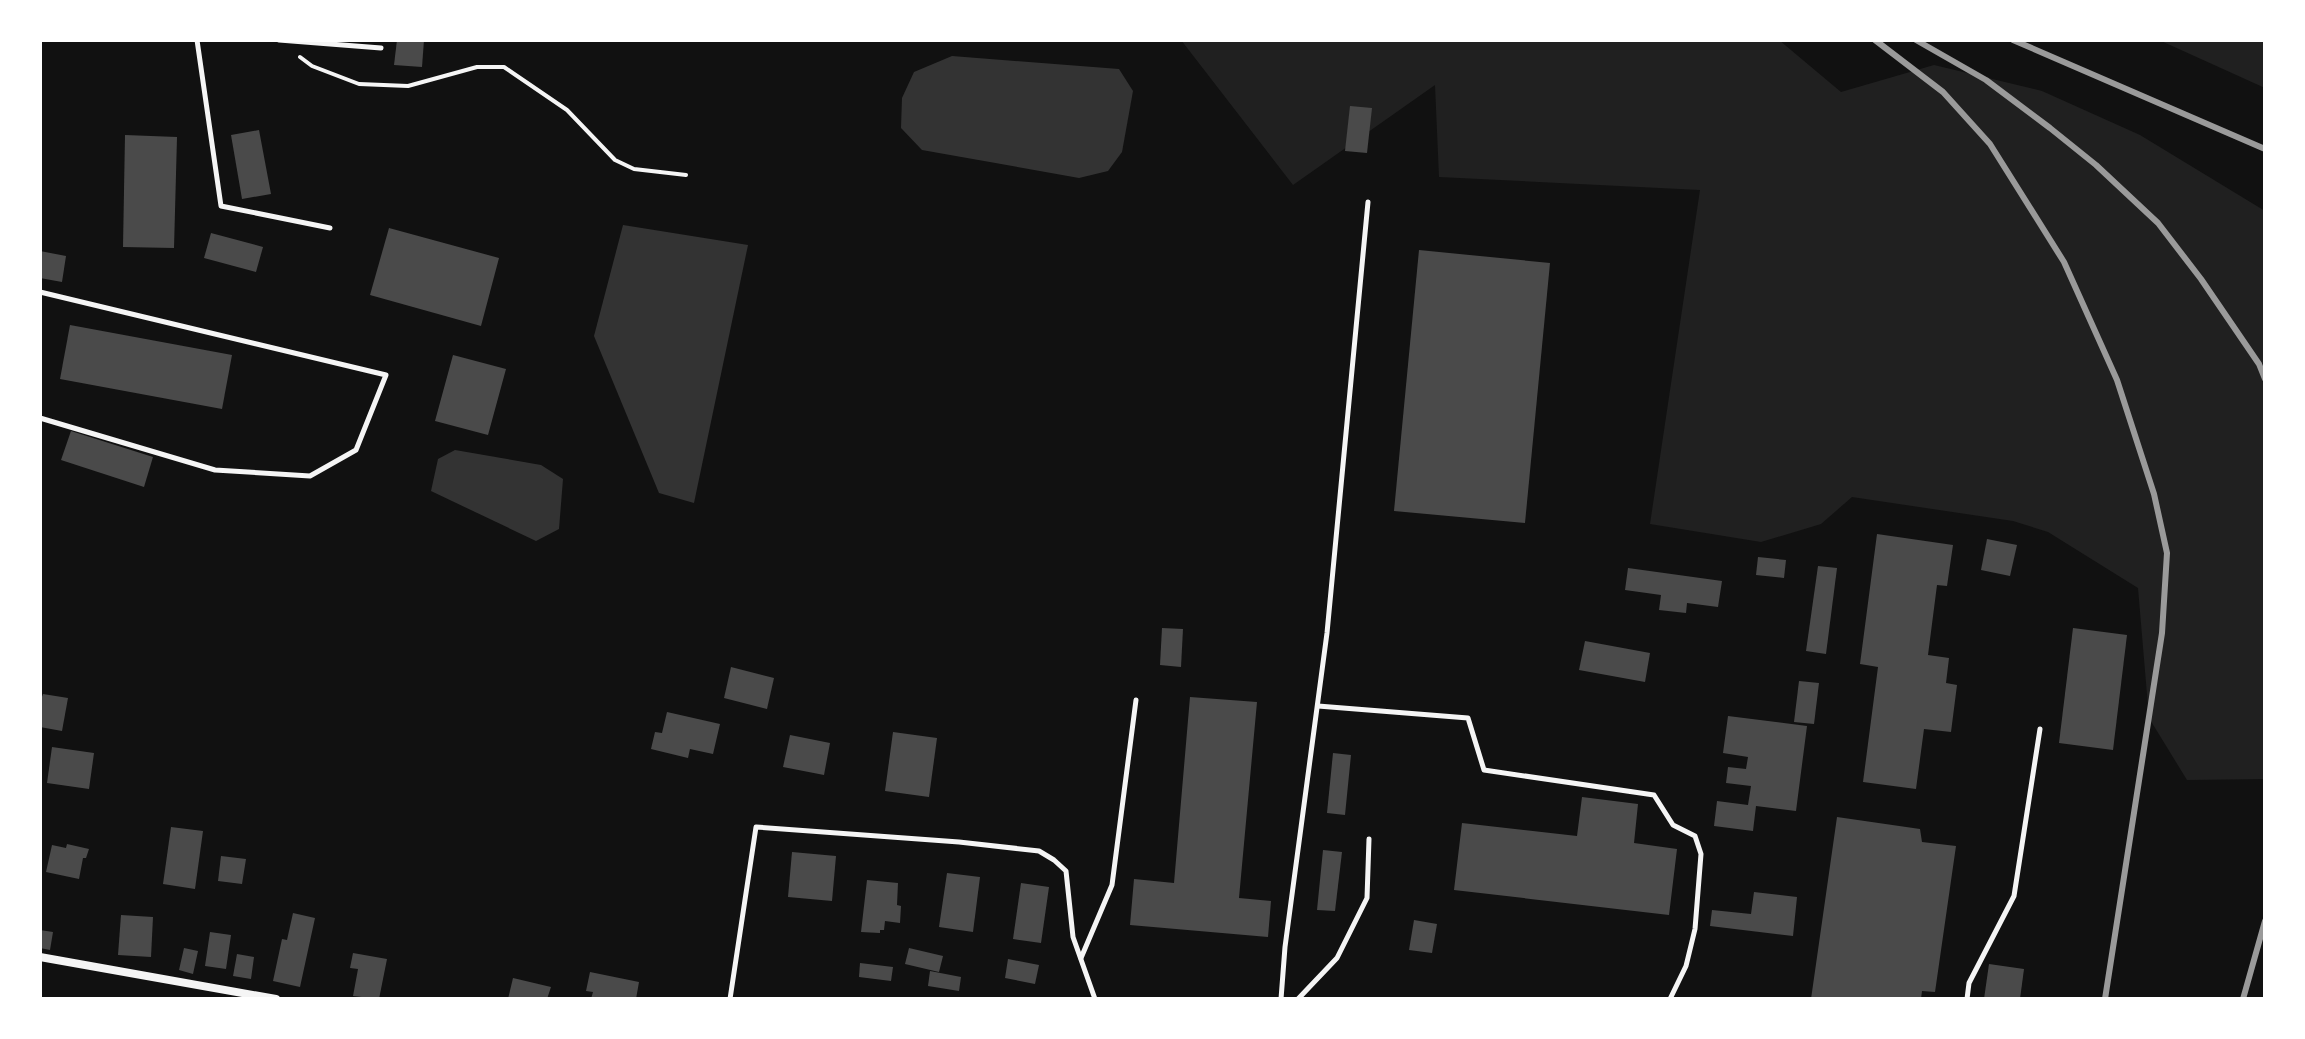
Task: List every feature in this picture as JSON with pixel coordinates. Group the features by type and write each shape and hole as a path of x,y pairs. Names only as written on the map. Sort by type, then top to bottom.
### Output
{"street":[{"path":"40,957 276,999"},
{"path":"216,999 217,988"}],"lane":[{"path":"197,40 221,206 330,228"},
{"path":"280,40 381,48"},
{"path":"1281,999 1285,947 1329,618 1368,202"},
{"path":"40,292 386,375 356,450 310,476 215,470 40,418"},
{"path":"1081,959 1112,885 1136,700"},
{"path":"1318,706 1468,718 1484,770 1654,795 1673,825 1695,836 1701,854 1695,929 1686,966 1670,999"},
{"path":"1967,999 1969,983 2014,896 2040,729"},
{"path":"730,999 756,827 1039,851 1066,871 1073,937 1095,999"},
{"path":"1298,999 1337,958 1367,898 1369,839"}],"path":[{"path":"280,40 312,66 359,84 408,86 477,67 504,67 567,110 615,160 634,169 686,175"}],"shaded area":[{"path":"1181,40 1779,40 1841,92 1934,65 2042,91 2140,135 2265,211 2265,779 2187,780 2149,718 2138,588 2048,532 2013,521 1852,497 1821,524 1761,542 1650,524 1700,190 1439,177 1435,85 1293,185"},
{"path":"2159,40 2265,40 2265,88"},
{"path":"952,56 1119,69 1133,91 1122,152 1108,171 1079,178 922,150 901,128 902,98 914,72"},
{"path":"623,225 748,245 694,503 659,493 594,336"},
{"path":"455,450 541,465 563,479 559,529 536,541 431,491 438,459"}],"building":[{"path":"397,40 424,40 422,67 394,65"},
{"path":"1350,106 1372,108 1367,153 1345,151"},
{"path":"259,130 271,194 242,199 231,135"},
{"path":"125,135 177,137 174,248 123,247"},
{"path":"389,228 499,258 481,326 370,295"},
{"path":"211,233 263,247 256,272 204,258"},
{"path":"1419,250 1550,263 1525,523 1394,511"},
{"path":"40,251 66,256 62,282 40,278"},
{"path":"70,325 232,355 222,409 60,379"},
{"path":"453,355 506,369 488,435 435,421"},
{"path":"71,431 153,457 144,487 61,460"},
{"path":"1877,534 1953,545 1947,586 1937,585 1928,655 1949,658 1946,683 1957,685 1951,732 1924,729 1916,789 1863,782 1878,667 1860,664"},
{"path":"1987,539 2017,545 2010,576 1981,570"},
{"path":"1758,557 1786,560 1784,578 1756,575"},
{"path":"1818,566 1837,568 1826,654 1806,651"},
{"path":"1628,568 1722,581 1718,607 1687,603 1686,613 1659,610 1661,595 1625,590"},
{"path":"1162,628 1183,629 1181,667 1160,665"},
{"path":"2073,628 2127,635 2113,750 2059,743"},
{"path":"1585,641 1650,653 1645,682 1579,670"},
{"path":"731,667 774,678 767,709 724,698"},
{"path":"1799,681 1819,683 1814,724 1794,722"},
{"path":"43,694 68,698 62,731 40,727"},
{"path":"1190,697 1257,702 1239,898 1271,901 1268,937 1130,925 1134,879 1174,883"},
{"path":"667,712 720,724 713,754 690,749 688,758 651,749 655,732 662,733"},
{"path":"1728,716 1807,726 1796,811 1756,806 1753,831 1714,826 1717,801 1748,805 1751,786 1726,783 1728,767 1746,769 1748,757 1723,753"},
{"path":"893,732 937,738 929,797 885,791"},
{"path":"790,735 830,743 824,775 783,767"},
{"path":"52,747 94,753 89,789 47,783"},
{"path":"1333,753 1351,755 1345,815 1327,813"},
{"path":"1582,797 1638,804 1634,843 1677,849 1669,915 1454,890 1462,823 1577,836"},
{"path":"1837,817 1920,829 1922,842 1956,846 1935,992 1922,991 1921,999 1811,999"},
{"path":"171,827 203,831 195,889 163,884"},
{"path":"67,844 89,849 86,858 83,858 79,879 46,872 52,845 66,848"},
{"path":"1323,850 1342,852 1335,911 1317,910"},
{"path":"792,852 836,856 832,901 788,897"},
{"path":"221,856 246,859 242,884 218,881"},
{"path":"947,873 980,877 973,932 939,927"},
{"path":"867,880 898,883 900,923 885,921 884,930 880,933 861,932"},
{"path":"1021,883 1049,887 1041,943 1013,939"},
{"path":"1754,892 1797,897 1793,936 1710,926 1712,910 1751,914"},
{"path":"293,913 315,918 300,987 273,981 282,939 287,940"},
{"path":"121,915 153,917 151,957 118,955"},
{"path":"1414,920 1437,924 1432,953 1409,950"},
{"path":"40,930 53,932 50,950 40,948"},
{"path":"210,932 231,935 226,969 205,966"},
{"path":"184,948 198,951 193,974 179,970"},
{"path":"909,948 943,956 939,972 905,964"},
{"path":"353,953 387,959 379,999 353,996 358,969 350,968"},
{"path":"237,954 254,957 251,979 233,976"},
{"path":"1008,959 1039,965 1035,984 1005,978"},
{"path":"860,963 893,967 891,981 859,977"},
{"path":"1989,964 2024,969 2020,999 1984,999"},
{"path":"930,971 961,977 959,991 928,986"},
{"path":"590,972 639,982 636,999 591,999 593,992 586,991"},
{"path":"513,978 551,987 547,999 508,999"}],"railway":[{"path":"1875,40 1943,92 1990,144 2064,262 2117,380 2154,494 2167,553 2162,633 2105,999"},
{"path":"1916,40 1986,80 2050,128 2096,165 2158,223 2201,279 2259,364 2265,379"},
{"path":"2013,40 2265,149"},
{"path":"2243,999 2265,921"}]}
